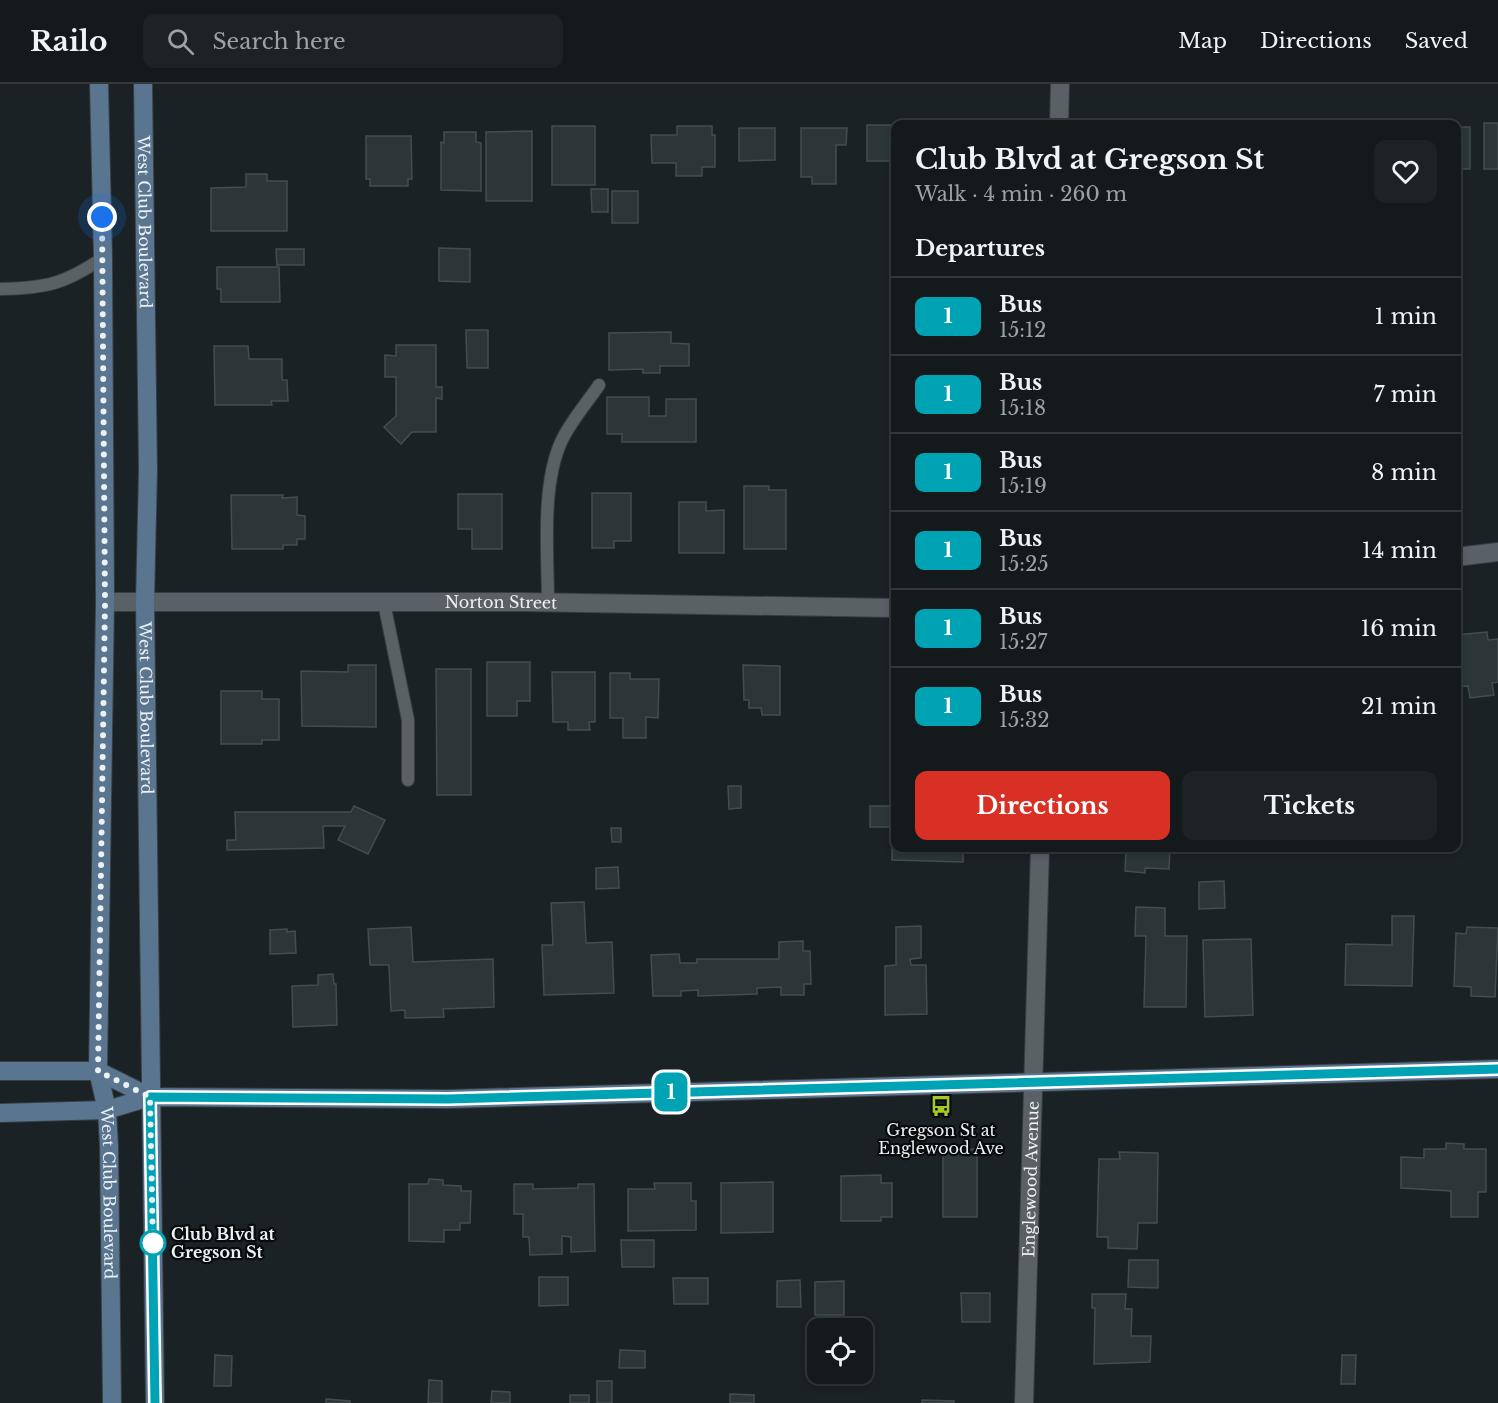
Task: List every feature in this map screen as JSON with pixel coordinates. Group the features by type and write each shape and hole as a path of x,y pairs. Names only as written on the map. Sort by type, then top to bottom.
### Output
{"main road":[{"name":"West Club Boulevard","path":"99,84 104,258 105,602 98,1071 107,1110 112,1403"},
{"name":"West Club Boulevard","path":"143,84 148,459 145,602 155,1403"},
{"path":"0,1113 107,1110 150,1097 448,1099 1498,1069"},
{"path":"0,1071 98,1071 150,1097"}],"street":[{"path":"1059,120 1060,84"},
{"path":"1461,556 1498,552"},
{"name":"Norton Street","path":"105,602 548,603 891,608"},
{"name":"Englewood Avenue","path":"1024,1403 1040,852"}],"lane":[{"path":"0,289 34,288 73,279 104,258"},
{"path":"548,603 550,488 554,459 562,439 599,385"},
{"path":"384,603 408,720 408,780"}],"building":[{"path":"1484,123 1498,123 1498,169 1484,169"},
{"path":"867,125 891,125 891,161 867,161"},
{"path":"552,126 595,126 595,185 552,185"},
{"path":"677,126 712,126 712,135 715,135 715,167 702,167 702,176 676,176 676,163 652,163 651,135 677,135"},
{"path":"1461,127 1470,127 1470,169 1461,169"},
{"path":"739,128 775,128 775,160 739,161"},
{"path":"801,128 847,128 846,145 836,145 836,184 812,184 812,177 801,177"},
{"path":"532,131 532,201 486,201 486,132"},
{"path":"444,132 476,132 476,142 481,143 481,191 441,190 441,142 444,143"},
{"path":"366,136 411,136 412,179 408,179 408,186 370,186 370,179 366,179"},
{"path":"246,174 267,174 267,181 287,181 287,231 211,231 211,188 246,187"},
{"path":"591,189 608,189 608,212 592,212"},
{"path":"612,191 638,191 638,223 612,223"},
{"path":"439,248 470,249 470,282 439,281"},
{"path":"276,249 304,249 304,265 277,265"},
{"path":"217,267 279,267 280,302 221,302 221,289 217,289"},
{"path":"466,330 488,330 488,368 467,368"},
{"path":"671,332 671,343 689,344 689,366 660,366 660,373 643,373 643,369 609,370 609,333"},
{"path":"396,345 436,345 436,387 442,387 442,399 436,398 436,432 412,432 401,444 384,427 396,416 396,377 385,377 385,355 396,356"},
{"path":"214,346 248,346 249,359 282,359 282,380 287,380 288,401 271,401 272,405 215,405"},
{"path":"607,397 649,397 649,416 666,416 666,399 696,399 696,442 622,442 622,434 607,434"},
{"path":"744,486 769,486 769,490 786,490 786,549 744,549"},
{"path":"592,493 631,493 631,541 614,541 614,548 592,548"},
{"path":"458,494 502,494 502,549 472,549 472,529 458,529"},
{"path":"231,495 297,497 297,515 305,516 305,539 297,539 297,545 283,545 283,549 232,549"},
{"path":"679,502 706,502 706,511 724,510 724,553 679,553"},
{"path":"1487,632 1488,640 1498,639 1498,682 1492,683 1494,695 1470,698 1468,686 1461,687 1461,635"},
{"path":"487,662 530,662 530,701 517,701 517,716 487,716"},
{"path":"348,665 376,665 376,727 302,726 301,671 348,672"},
{"path":"743,665 780,666 780,715 762,715 761,708 749,708 749,700 744,700"},
{"path":"436,669 471,669 471,795 437,795"},
{"path":"552,672 595,672 595,722 589,722 590,730 568,730 568,722 553,722"},
{"path":"610,673 630,673 630,679 659,679 658,718 646,717 646,738 623,738 623,718 610,718"},
{"path":"221,691 262,691 262,699 279,699 279,740 262,740 262,744 221,744"},
{"path":"728,786 741,786 741,808 729,809"},
{"path":"354,806 385,820 368,854 338,840 345,826 323,826 324,848 227,850 227,840 236,840 235,812 351,812"},
{"path":"870,806 891,806 891,827 870,827"},
{"path":"611,828 621,828 621,842 612,842"},
{"path":"892,852 963,852 963,862 892,860"},
{"path":"1126,852 1170,852 1169,869 1145,868 1145,873 1125,871"},
{"path":"618,867 619,888 596,889 596,868"},
{"path":"1224,881 1225,908 1199,909 1199,882"},
{"path":"584,902 586,943 612,942 614,993 544,995 542,945 553,945 551,903"},
{"path":"1136,907 1165,908 1165,936 1187,936 1186,1007 1144,1007 1146,936 1135,936"},
{"path":"1392,916 1414,916 1412,986 1345,985 1346,944 1392,945"},
{"path":"921,926 921,958 910,959 911,965 926,965 927,1014 885,1015 885,966 896,965 896,927"},
{"path":"411,927 413,962 493,959 494,1007 443,1009 444,1017 405,1018 405,1010 391,1011 389,965 370,965 368,929"},
{"path":"1467,927 1498,928 1495,997 1471,996 1471,987 1454,986 1456,933 1466,934"},
{"path":"287,929 287,932 295,931 296,953 270,954 270,930"},
{"path":"1251,939 1253,1015 1205,1017 1203,940"},
{"path":"803,941 803,951 810,951 811,984 804,984 804,995 781,995 781,987 757,988 757,994 698,996 698,990 681,991 681,996 653,996 651,955 679,954 680,963 697,963 697,959 779,959 779,942"},
{"path":"333,974 334,984 336,984 337,1025 293,1027 292,986 318,985 318,975"},
{"path":"1446,1143 1464,1144 1464,1149 1486,1149 1486,1192 1478,1192 1478,1217 1451,1217 1451,1191 1401,1188 1401,1157 1424,1158 1424,1149 1446,1149"},
{"path":"977,1149 977,1217 943,1217 943,1150"},
{"path":"1119,1152 1158,1153 1157,1223 1138,1223 1137,1249 1108,1248 1108,1237 1097,1237 1099,1159 1120,1159"},
{"path":"881,1175 881,1183 892,1183 892,1217 881,1217 881,1221 841,1221 841,1176"},
{"path":"429,1179 443,1180 443,1185 461,1186 461,1191 471,1191 470,1223 460,1223 460,1230 444,1230 444,1242 409,1241 409,1184 428,1184"},
{"path":"773,1182 773,1232 721,1233 721,1183"},
{"path":"654,1183 691,1183 691,1201 696,1201 696,1230 628,1231 628,1189 655,1189"},
{"path":"514,1184 533,1184 533,1189 578,1188 578,1184 594,1184 595,1251 571,1252 571,1237 562,1236 562,1254 530,1255 529,1237 523,1237 523,1214 514,1214"},
{"path":"621,1240 654,1240 654,1267 622,1267"},
{"path":"1129,1260 1158,1260 1158,1288 1128,1287"},
{"path":"539,1277 568,1277 568,1305 539,1306"},
{"path":"673,1278 708,1278 708,1304 674,1304"},
{"path":"800,1280 801,1307 777,1307 777,1281"},
{"path":"844,1281 844,1315 815,1315 815,1282"},
{"path":"961,1293 990,1293 990,1322 962,1322"},
{"path":"1092,1294 1126,1294 1125,1309 1132,1309 1131,1336 1151,1336 1150,1362 1094,1364 1095,1308 1092,1308"},
{"path":"620,1350 645,1351 645,1368 619,1368"},
{"path":"215,1355 232,1356 231,1386 214,1386"},
{"path":"1342,1355 1356,1355 1355,1384 1341,1384"},
{"path":"429,1380 442,1381 442,1403 428,1403"},
{"path":"597,1381 612,1381 612,1403 597,1403"},
{"path":"492,1391 510,1392 510,1403 491,1403"},
{"path":"730,1394 754,1395 754,1403 730,1403"},
{"path":"570,1395 589,1395 589,1403 570,1403"},
{"path":"326,1399 350,1401 350,1403 326,1403"},
{"path":"922,1400 954,1401 954,1403 922,1403"}],"bus line":[{"name":"1","path":"155,1403 150,1097 448,1099 1498,1069"}],"place":[{"name":"Gregson St at Englewood Ave","path":"941,1106"},
{"name":"Club Blvd at Gregson St","path":"153,1243"}],"route":[{"path":"102,217 105,602 98,1071 150,1097 153,1247 153,1243"}]}
